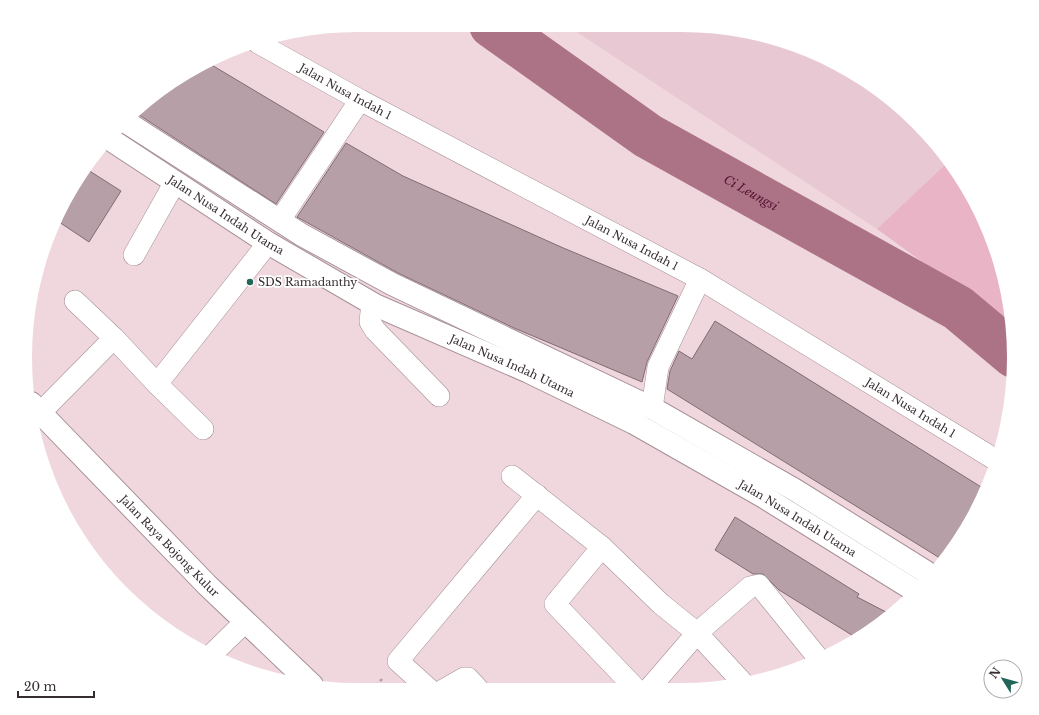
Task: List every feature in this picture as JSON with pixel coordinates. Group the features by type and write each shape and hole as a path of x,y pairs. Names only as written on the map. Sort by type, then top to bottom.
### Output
{"street":[{"name":"Jalan Nusa Indah 1","path":"263,46 360,100 700,279 991,457"},
{"path":"280,220 360,100"},
{"name":"Jalan Nusa Indah Utama","path":"130,124 302,235 392,284 652,408 795,490 926,572"},
{"name":"Jalan Nusa Indah Utama","path":"114,142 268,243 375,305 529,372 634,423 764,497 911,589"},
{"path":"134,255 175,182"},
{"path":"156,384 268,243"},
{"path":"652,408 658,367 700,279"},
{"path":"75,301 114,338 156,384 203,429"},
{"path":"375,305 371,312 370,322 372,326 439,396"},
{"path":"36,408 114,338"},
{"name":"Jalan Raya Bojong Kulur","path":"36,408 206,585 304,678"},
{"path":"512,476 537,494 602,547 661,604 697,633 738,678"},
{"path":"422,683 398,661 537,494"},
{"path":"602,547 555,604 630,683"},
{"path":"654,683 697,633 750,587 760,585 815,654"},
{"path":"217,650 245,622"},
{"path":"455,683 464,678 468,678 473,683"}],"shaded area":[{"path":"577,32 682,32 745,38 786,49 806,57 862,87 880,99 912,127 944,165 877,229"},
{"path":"944,165 973,214 990,253 1001,294 1004,318 972,298 877,229"}],"building":[{"path":"214,66 324,132 276,204 140,116 159,99"},
{"path":"346,143 403,176 561,247 678,296 647,362 642,382 514,328 398,273 297,217"},
{"path":"91,172 121,191 89,242 61,224 76,195"},
{"path":"715,321 980,486 963,520 940,556 939,557 667,389 670,371 679,351 692,359"},
{"path":"735,517 859,594 857,597 885,612 851,635 779,590 763,574 753,574 715,550"}],"waterway":[{"name":"Ci Leungsi","path":"502,32 648,136 958,308 1007,349"}],"place":[{"name":"SDS Ramadanthy","path":"250,282"}]}
